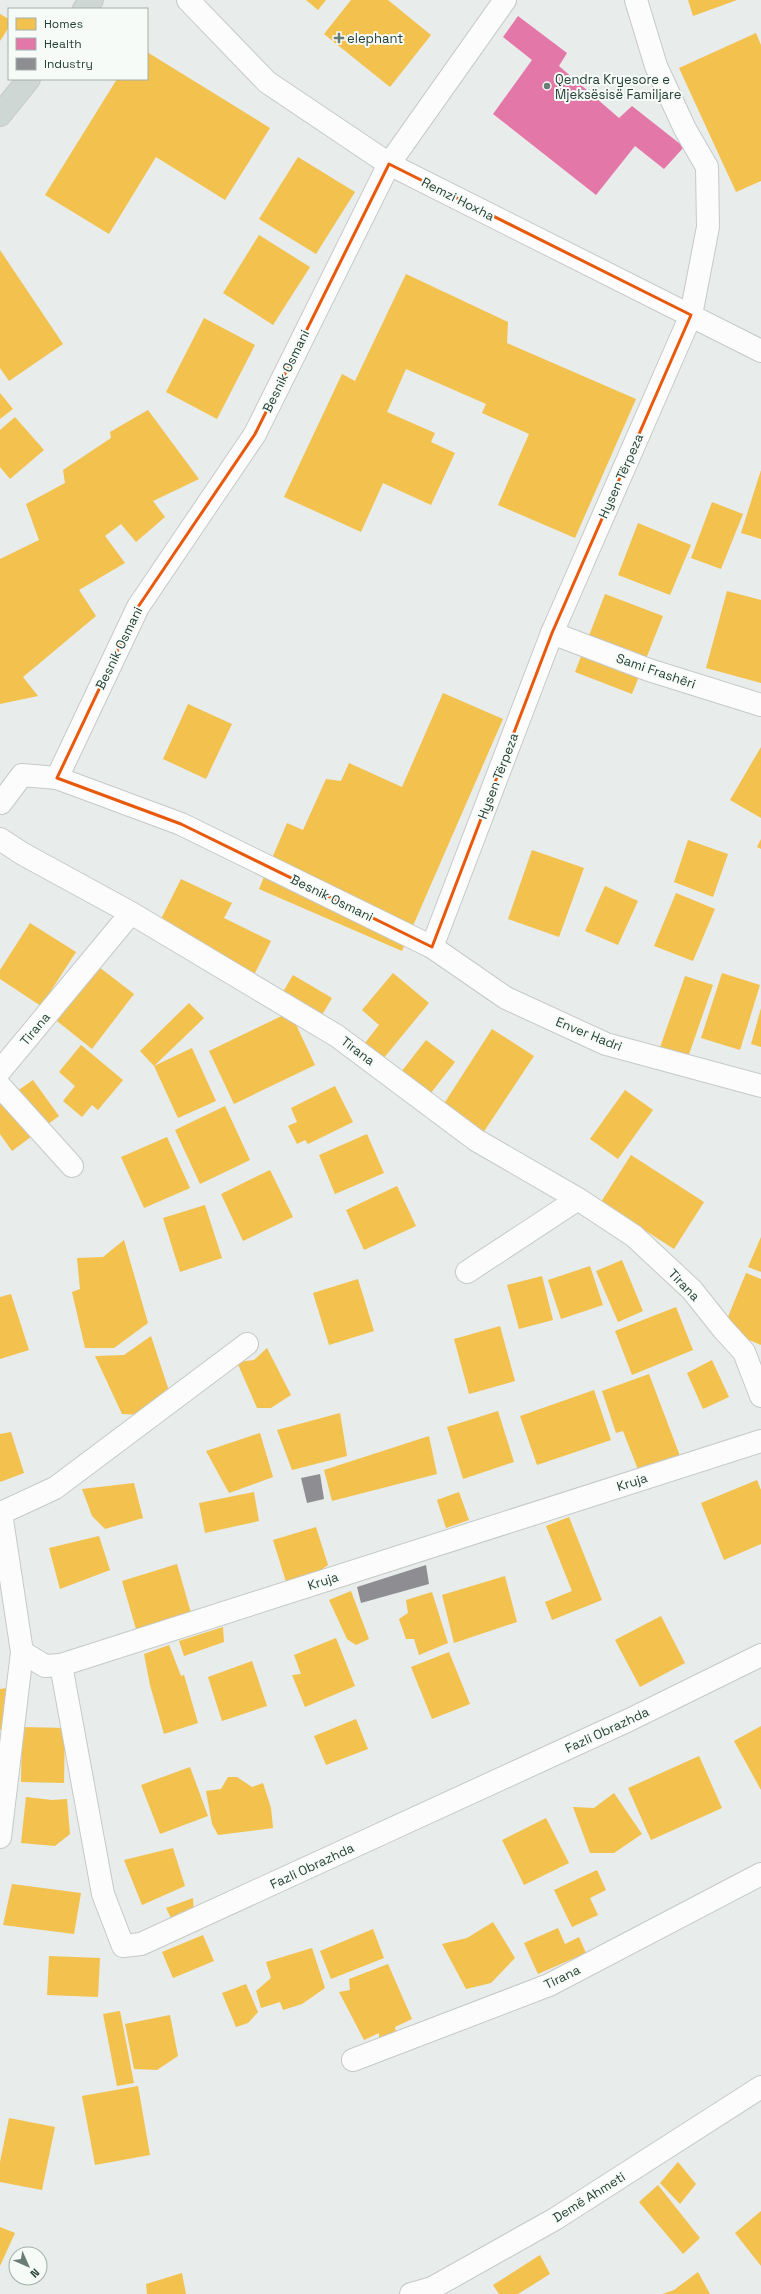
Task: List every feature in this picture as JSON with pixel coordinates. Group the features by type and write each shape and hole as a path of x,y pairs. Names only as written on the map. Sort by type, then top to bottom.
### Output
{"main road":[{"path":"85,8 92,0"},
{"path":"0,115 28,80"}],"street":[{"name":"Remzi Hoxha","path":"188,0 267,82 389,164 761,351"},
{"name":"Besnik Osmani","path":"432,947 181,824 57,778 138,607 255,434 389,164 505,0"},
{"name":"Hysen Tërpeza","path":"432,947 552,633 691,315 708,227 706,167 684,129 656,66 636,0"},
{"name":"Sami Frashëri","path":"552,633 649,670 761,705"},
{"path":"0,803 22,775 57,778"},
{"name":"Tirana","path":"0,839 23,854 131,913 337,1036 476,1140 578,1199 634,1236 692,1290 722,1329 744,1352 761,1396"},
{"name":"Tirana","path":"0,1071 131,913"},
{"name":"Enver Hadri","path":"432,947 506,998 606,1044 761,1086"},
{"path":"0,1086 72,1166"},
{"path":"467,1272 578,1199"},
{"path":"0,1837 22,1652 0,1513 55,1488 247,1344"},
{"name":"Kruja","path":"22,1652 45,1666 61,1665 761,1441"},
{"name":"Fazli Obrazhda","path":"61,1665 102,1894 123,1946 141,1944 629,1720 761,1655"},
{"name":"Tirana","path":"353,2060 549,1985 761,1874"},
{"name":"Demë Ahmeti","path":"411,2294 432,2288 555,2219 761,2087"}],"highlighted area":[{"path":"389,164 691,315 552,633 432,947 181,824 57,778 138,607 255,434"}],"building: Homes":[{"path":"306,0 326,0 318,10"},
{"path":"351,0 388,0 431,35 390,87 324,34"},
{"path":"688,0 737,0 693,16"},
{"path":"0,14 8,18 8,29 0,41"},
{"path":"756,33 761,45 761,181 736,192 679,68"},
{"path":"148,53 270,128 225,200 156,157 109,234 45,195 116,80 148,80"},
{"path":"298,157 355,192 316,254 259,219"},
{"path":"259,235 310,267 273,325 223,293"},
{"path":"0,250 63,344 9,381 0,368"},
{"path":"406,274 508,322 507,343 636,399 575,538 498,505 529,434 482,413 486,404 406,369 387,412 435,433 431,442 455,453 431,505 383,483 361,532 284,497 342,374 355,381"},
{"path":"204,318 255,345 217,419 166,392"},
{"path":"0,393 13,409 0,419"},
{"path":"148,410 199,479 153,501 165,517 136,542 121,524 105,536 125,563 79,590 96,616 23,677 38,696 0,704 0,559 39,540 26,504 65,483 63,470 111,438 110,432"},
{"path":"15,417 44,450 10,479 0,467 0,430"},
{"path":"761,470 761,539 741,533"},
{"path":"712,502 743,514 721,569 691,558"},
{"path":"638,523 691,545 670,595 618,575"},
{"path":"727,591 761,600 761,683 706,668"},
{"path":"605,594 663,616 632,694 575,672"},
{"path":"443,693 503,719 402,951 259,889 287,823 303,830 326,779 341,781 349,763 402,787"},
{"path":"188,704 232,724 206,779 163,759"},
{"path":"761,747 761,818 730,800"},
{"path":"761,839 761,849 757,847"},
{"path":"688,840 728,854 713,897 674,882"},
{"path":"532,850 584,868 559,937 508,919"},
{"path":"181,879 232,903 224,918 271,941 254,975 157,927"},
{"path":"605,886 638,901 618,945 585,931"},
{"path":"676,893 715,909 693,961 654,946"},
{"path":"30,923 76,952 41,1006 0,979 0,970"},
{"path":"99,967 134,994 92,1049 57,1021"},
{"path":"393,973 429,1003 383,1059 365,1043 379,1025 362,1010"},
{"path":"722,973 760,985 740,1050 701,1038"},
{"path":"293,975 332,998 319,1020 280,997"},
{"path":"685,976 713,985 686,1063 658,1053"},
{"path":"189,1003 204,1018 154,1066 140,1051"},
{"path":"761,1008 761,1047 751,1044"},
{"path":"290,1012 315,1065 234,1104 209,1051"},
{"path":"492,1029 534,1056 481,1136 440,1110"},
{"path":"426,1040 455,1062 427,1098 398,1076"},
{"path":"81,1045 123,1080 98,1110 92,1105 82,1117 63,1101 75,1086 59,1072"},
{"path":"192,1048 216,1101 178,1118 154,1066"},
{"path":"33,1080 59,1116 12,1151 0,1134 0,1103"},
{"path":"335,1086 353,1122 308,1144 305,1140 297,1144 288,1126 297,1122 291,1108"},
{"path":"625,1090 653,1110 618,1159 590,1139"},
{"path":"225,1106 250,1160 200,1184 175,1130"},
{"path":"367,1134 384,1173 335,1194 319,1155"},
{"path":"167,1137 190,1188 144,1208 121,1157"},
{"path":"631,1155 704,1202 674,1249 601,1202"},
{"path":"270,1170 293,1217 243,1241 221,1194"},
{"path":"397,1186 416,1226 364,1250 346,1210"},
{"path":"205,1205 222,1258 180,1272 163,1218"},
{"path":"761,1237 761,1272 748,1267"},
{"path":"124,1240 148,1323 114,1348 85,1348 72,1292 80,1289 77,1258 103,1257"},
{"path":"622,1260 643,1311 618,1322 596,1271"},
{"path":"590,1266 603,1305 561,1319 548,1280"},
{"path":"746,1273 761,1279 761,1345 723,1329"},
{"path":"542,1276 553,1320 519,1329 507,1285"},
{"path":"358,1279 374,1331 329,1345 313,1293"},
{"path":"11,1294 29,1350 0,1359 0,1297"},
{"path":"676,1307 693,1350 632,1375 615,1331"},
{"path":"500,1326 515,1381 469,1394 454,1339"},
{"path":"151,1336 170,1394 143,1415 122,1414 95,1356 124,1355"},
{"path":"267,1348 291,1395 271,1408 257,1408 237,1362 254,1360"},
{"path":"712,1360 729,1397 703,1409 687,1373"},
{"path":"649,1374 680,1456 639,1472 623,1431 616,1433 602,1391"},
{"path":"594,1390 611,1440 537,1465 520,1416"},
{"path":"498,1411 514,1462 463,1479 447,1427"},
{"path":"340,1413 347,1456 292,1470 277,1430"},
{"path":"11,1432 24,1473 0,1482 0,1434"},
{"path":"260,1433 273,1477 229,1493 206,1451"},
{"path":"429,1436 437,1474 332,1501 324,1470"},
{"path":"757,1480 761,1490 761,1544 724,1560 701,1503"},
{"path":"134,1483 143,1518 105,1529 92,1516 82,1489"},
{"path":"254,1492 259,1521 205,1533 199,1503"},
{"path":"459,1492 469,1520 446,1528 437,1500"},
{"path":"569,1517 602,1600 552,1620 545,1602 572,1591 546,1526"},
{"path":"316,1527 328,1565 310,1578 287,1585 273,1540"},
{"path":"99,1536 110,1570 60,1589 49,1548"},
{"path":"177,1564 191,1613 136,1629 122,1581"},
{"path":"505,1576 517,1622 454,1643 442,1595"},
{"path":"351,1591 369,1639 356,1645 347,1639 329,1600"},
{"path":"432,1592 448,1643 419,1655 414,1639 406,1639 399,1619 408,1613 406,1600"},
{"path":"661,1616 685,1663 640,1687 615,1640"},
{"path":"223,1627 224,1642 184,1656 179,1641"},
{"path":"336,1638 355,1686 305,1707 292,1675 301,1674 294,1655"},
{"path":"169,1645 181,1676 184,1675 198,1723 164,1734 150,1685 144,1654"},
{"path":"449,1652 470,1704 432,1719 411,1667"},
{"path":"252,1661 267,1706 222,1721 208,1677"},
{"path":"6,1688 6,1729 0,1730 0,1689"},
{"path":"356,1719 368,1749 326,1765 314,1736"},
{"path":"761,1726 761,1790 734,1741"},
{"path":"22,1727 65,1728 64,1783 21,1782"},
{"path":"699,1756 722,1808 651,1840 628,1788"},
{"path":"190,1767 208,1816 160,1834 141,1785"},
{"path":"228,1777 237,1777 252,1787 263,1783 271,1808 273,1828 218,1835 212,1824 206,1791 221,1789"},
{"path":"614,1793 642,1834 614,1853 590,1853 573,1807 594,1808"},
{"path":"26,1797 52,1800 67,1799 70,1834 55,1846 21,1843"},
{"path":"546,1818 569,1863 524,1885 502,1840"},
{"path":"173,1848 185,1886 142,1905 124,1860"},
{"path":"597,1870 606,1890 590,1898 598,1915 572,1927 554,1890"},
{"path":"12,1884 81,1893 74,1934 3,1925"},
{"path":"193,1898 194,1916 174,1924 166,1908"},
{"path":"493,1922 515,1958 491,1983 466,1989 442,1944 467,1938"},
{"path":"558,1928 565,1944 579,1937 586,1953 538,1974 524,1943"},
{"path":"373,1929 384,1958 331,1979 320,1951"},
{"path":"203,1935 214,1961 173,1978 162,1952"},
{"path":"312,1948 325,1988 302,2004 283,2010 280,2002 261,2008 256,1991 271,1978 266,1962"},
{"path":"49,1956 100,1958 98,1997 47,1995"},
{"path":"388,1964 412,2019 395,2027 396,2031 379,2040 379,2033 364,2040 339,1992 350,1990 349,1979"},
{"path":"246,1984 258,2012 248,2023 236,2027 222,1993"},
{"path":"120,2011 134,2083 117,2086 103,2014"},
{"path":"170,2015 178,2056 157,2070 134,2069 125,2024"},
{"path":"138,2086 150,2155 95,2165 82,2096"},
{"path":"9,2118 55,2127 42,2190 0,2182 0,2162"},
{"path":"678,2162 696,2184 680,2204 660,2183"},
{"path":"658,2185 700,2238 683,2254 639,2202"},
{"path":"761,2211 761,2266 735,2233"},
{"path":"0,2227 15,2233 0,2266"},
{"path":"540,2255 550,2274 518,2294 499,2294 493,2285"},
{"path":"698,2272 710,2294 662,2294 674,2290"},
{"path":"182,2273 186,2294 147,2294 146,2284"}],"building: Health":[{"name":"Qendra Kryesore e Mjeksësisë Familjare","path":"518,16 567,53 559,66 619,118 632,106 684,147 664,169 635,146 596,195 493,114 532,60 503,37"}],"building: Industry":[{"path":"320,1474 324,1499 307,1503 301,1478"},
{"path":"426,1565 429,1584 361,1603 357,1587"}],"place":[{"name":"elephant","path":"339,38"},
{"name":"Qendra Kryesore e Mjeksësisë Familjare","path":"547,86"}]}
